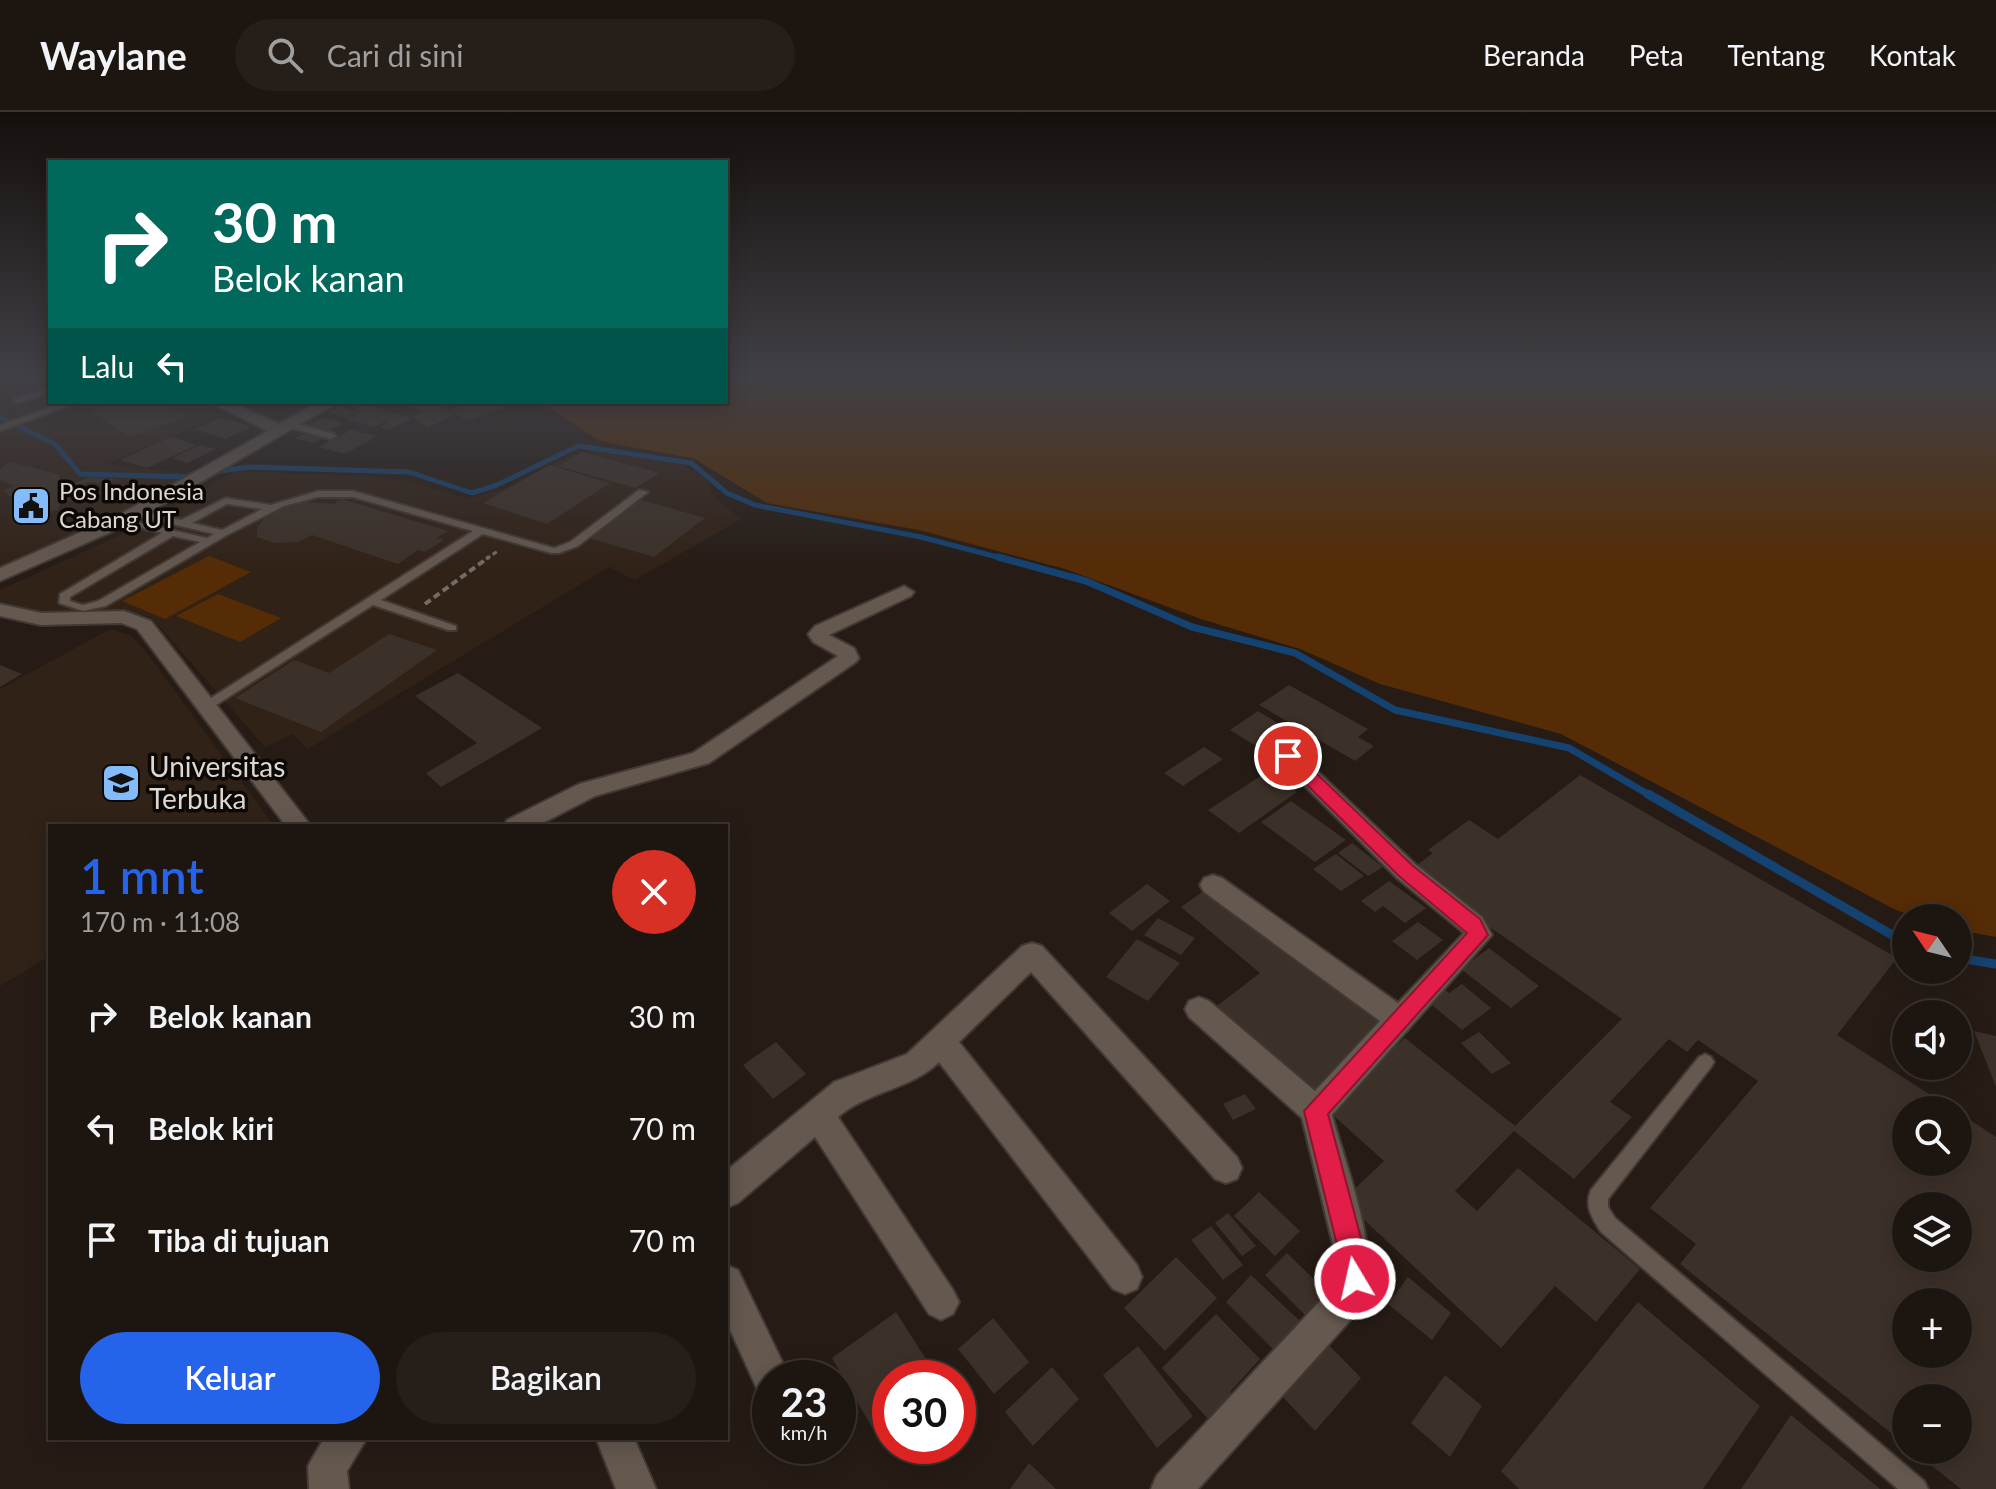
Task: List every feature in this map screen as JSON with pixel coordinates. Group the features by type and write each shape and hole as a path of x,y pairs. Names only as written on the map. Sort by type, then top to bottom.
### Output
{"street":[{"path":"0,575 130,516 267,439"},
{"path":"520,824 587,790 680,767 716,749 849,658 847,652 820,638 822,630 904,592"},
{"path":"0,610 41,619 124,617 137,620 297,824"},
{"path":"1288,756 1406,871 1477,929 1474,940 1316,1111"},
{"path":"1213,885 1400,1020"},
{"path":"728,1190 845,1092 918,1063 1032,954 1226,1168"},
{"path":"1171,1489 1352,1293 1354,1261 1316,1111 1199,1009"},
{"path":"941,1041 1125,1277"},
{"path":"818,1114 941,1302"},
{"path":"728,1286 763,1360"},
{"path":"329,1489 327,1466 346,1440"},
{"path":"616,1440 636,1489"}],"lane":[{"path":"171,532 64,596 65,603 83,608 102,604 207,541 273,508 318,494 353,494 555,551 566,550 643,492"},
{"path":"184,523 226,501 273,508"},
{"path":"130,516 184,523 223,533"},
{"path":"130,516 171,532 207,541"},
{"path":"205,708 480,531"},
{"path":"370,600 452,628"},
{"path":"1705,1062 1598,1196 1598,1209 1608,1225 1916,1489"}],"path":[{"path":"411,614 514,540"}],"shaded area":[{"path":"0,439 165,439 106,464 191,474 77,535 0,569"},
{"path":"597,439 1996,439 1996,937 1972,933 1972,904 1892,904 1892,908 1561,734 1380,684 1300,649 1201,619 1065,569 919,530 767,503 695,459"},
{"path":"591,450 684,465 708,481 712,494 741,519 635,580 609,567 308,749 293,734 265,747 151,617 124,611 49,613 0,603 0,590 138,527 236,471 375,477 411,482 469,499 506,488 571,455"},
{"path":"209,556 251,572 165,619 122,601"},
{"path":"218,594 281,618 240,642 176,616"},
{"name":"Universitas Terbuka","path":"110,629 130,635 144,649 273,824 48,824 48,957 0,986 0,689"}],"building":[{"path":"166,439 197,445 147,468 120,460"},
{"path":"300,439 321,439 314,443"},
{"path":"334,439 371,439 345,454 319,447"},
{"path":"201,445 216,449 187,463 172,458"},
{"path":"582,452 659,473 636,488 558,466"},
{"path":"10,462 58,474 65,488 58,510 19,514 27,501 24,493 11,497 3,490 15,486 0,480 0,469"},
{"path":"549,465 610,483 547,524 483,503"},
{"path":"90,477 115,479 109,484 89,482 74,488 70,485"},
{"path":"342,499 448,531 437,538 444,540 425,552 418,550 398,564 312,535 298,542 274,543 257,537 257,528 265,518 284,508 306,502 333,504"},
{"path":"638,499 705,518 654,557 585,537"},
{"path":"389,634 437,650 321,732 235,698 294,660 329,673"},
{"path":"0,665 22,674 0,687"},
{"path":"458,673 542,728 441,787 426,773 477,743 415,696"},
{"path":"1289,685 1368,729 1358,737 1374,746 1355,761 1259,705"},
{"path":"1258,711 1296,734 1269,754 1230,730"},
{"path":"1204,747 1223,759 1183,786 1164,773"},
{"path":"1267,772 1297,792 1239,833 1208,810"},
{"path":"1580,775 1892,955 1892,964 1837,1035 1892,1070 1892,1080 1907,1080 1932,1096 1892,1096 1892,1176 1972,1176 1972,1121 1996,1137 1996,1489 1961,1489 1930,1464 1972,1464 1972,1384 1892,1384 1892,1434 1680,1264 1696,1244 1650,1208 1758,1081 1698,1040 1687,1052 1669,1039 1610,1102 1632,1117 1574,1179 1514,1131 1455,1191 1477,1211 1518,1168 1640,1269 1596,1322 1555,1286 1501,1348 1343,1200 1384,1161 1324,1107 1405,1038 1515,1126 1622,1019 1409,871 1433,853 1428,850 1469,820 1498,839"},
{"path":"1291,801 1346,840 1315,862 1261,822"},
{"path":"1352,843 1383,867 1368,876 1338,853"},
{"path":"1336,854 1364,876 1341,891 1313,869"},
{"path":"1389,881 1426,908 1405,923 1383,906 1375,912 1361,901"},
{"path":"1147,884 1170,901 1132,931 1109,913"},
{"path":"1211,886 1387,1025 1314,1090 1217,1006 1260,973 1181,907"},
{"path":"1158,918 1195,938 1181,955 1144,935"},
{"path":"1418,922 1443,940 1417,960 1392,941"},
{"path":"1137,939 1180,963 1148,1001 1106,977"},
{"path":"1489,948 1539,986 1511,1008 1461,969"},
{"path":"1462,984 1491,1008 1462,1030 1426,1000 1443,988 1449,993"},
{"path":"1974,1031 1996,1036 1996,1087"},
{"path":"1479,1032 1511,1063 1492,1074 1461,1043"},
{"path":"776,1042 806,1074 773,1099 743,1065"},
{"path":"1245,1094 1256,1109 1233,1120 1223,1104"},
{"path":"1259,1192 1300,1231 1275,1256 1234,1216"},
{"path":"1228,1213 1256,1246 1242,1256 1215,1223"},
{"path":"1211,1226 1243,1265 1223,1280 1191,1240"},
{"path":"1287,1253 1330,1295 1308,1318 1265,1275"},
{"path":"1176,1257 1217,1298 1165,1351 1124,1308"},
{"path":"1251,1275 1302,1323 1276,1352 1226,1302"},
{"path":"1408,1277 1451,1313 1432,1340 1388,1304"},
{"path":"1638,1302 1760,1406 1703,1489 1519,1489 1501,1471"},
{"path":"896,1312 927,1360 872,1360 872,1428 856,1400 856,1360 832,1358"},
{"path":"1216,1314 1260,1359 1230,1392 1242,1406 1218,1430 1162,1368"},
{"path":"993,1318 1029,1362 994,1394 976,1372 976,1360 967,1360 958,1349"},
{"path":"1328,1344 1361,1378 1315,1431 1281,1395"},
{"path":"1138,1346 1193,1416 1157,1448 1103,1375"},
{"path":"1052,1367 1079,1399 1033,1446 1005,1412"},
{"path":"1445,1375 1482,1406 1450,1457 1411,1423"},
{"path":"1791,1415 1880,1489 1741,1489"},
{"path":"1029,1463 1056,1489 1010,1489"}],"waterway":[{"path":"45,439 56,445 80,474 192,477"},
{"path":"213,472 250,467 409,472 472,493 497,485 578,446 691,463 727,493 755,505 921,537 1005,559"},
{"path":"998,557 1086,581 1192,627 1295,653 1395,710 1569,748 1651,796"},
{"path":"1648,794 1892,935"},
{"path":"1972,960 1996,964"}],"place":[{"name":"Pos Indonesia Cabang UT","path":"31,506"},
{"name":"Universitas Terbuka","path":"121,783"}],"route":[{"path":"1288,756 1406,871 1473,924 1478,935 1316,1111 1354,1261 1355,1279"}]}
